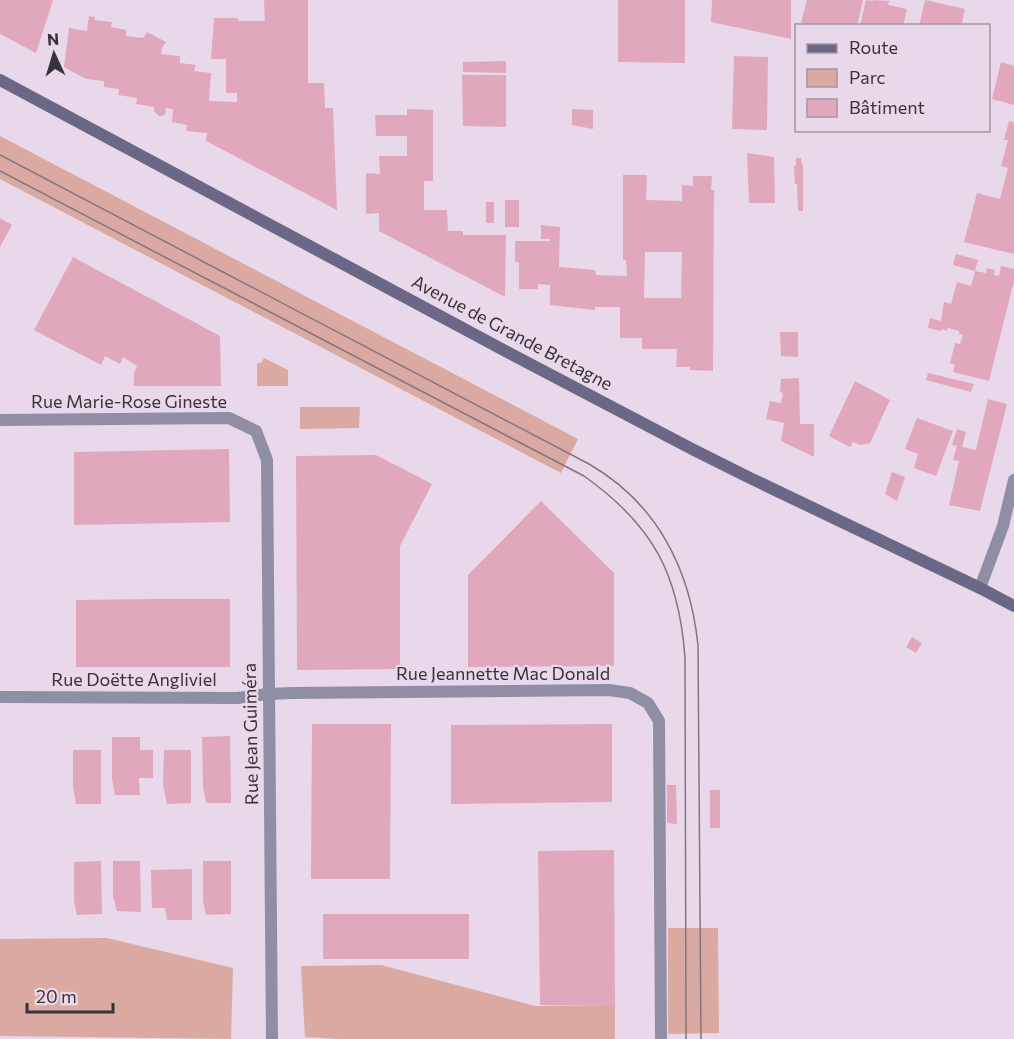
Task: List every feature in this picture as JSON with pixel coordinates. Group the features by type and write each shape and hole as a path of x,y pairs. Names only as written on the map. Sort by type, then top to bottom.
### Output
{"main road":[{"name":"Avenue de Grande Bretagne","path":"0,80 692,449 1014,606"}],"street":[{"name":"Rue Marie-Rose Gineste","path":"0,420 229,418 255,431"},
{"name":"Rue Jean Guiméra","path":"255,431 267,460 272,1039"},
{"path":"980,588 1003,526 1014,480"},
{"name":"Rue Jeannette Mac Donald","path":"268,694 609,690 630,693 648,703 659,720 662,1039"},
{"name":"Rue Doëtte Angliviel","path":"0,698 237,698 268,694"}],"green space":[{"path":"0,136 578,439 561,473 0,179"},
{"path":"264,358 288,370 288,386 257,386 257,363 261,363"},
{"path":"300,407 360,407 359,428 300,429"},
{"path":"668,928 718,928 719,1033 668,1034"},
{"path":"107,938 233,968 231,1039 0,1036 0,939"},
{"path":"381,965 535,1006 615,1005 615,1039 305,1037 301,966"}],"building":[{"path":"0,0 53,0 36,53 0,34"},
{"path":"264,0 308,0 308,83 324,83 325,108 333,108 337,210 206,141 207,133 186,131 187,125 172,122 173,109 166,108 165,114 159,116 154,111 154,107 136,104 137,98 118,95 119,89 104,87 104,81 86,79 64,67 69,28 87,31 89,16 95,17 94,20 112,22 111,27 126,30 126,36 143,38 147,32 166,42 161,54 180,56 180,63 196,65 194,71 211,73 209,101 237,102 237,93 226,93 226,59 211,59 214,18 265,21"},
{"path":"618,0 685,0 685,63 618,62"},
{"path":"712,0 791,0 791,39 711,22"},
{"path":"807,0 863,0 857,24 801,23"},
{"path":"866,0 889,1 888,5 907,9 903,24 860,24"},
{"path":"925,0 965,9 961,24 919,24"},
{"path":"734,56 768,57 767,130 732,129"},
{"path":"506,61 506,73 463,72 463,62"},
{"path":"1001,62 1014,66 1014,105 992,99"},
{"path":"462,75 506,75 506,127 463,126"},
{"path":"407,109 433,110 433,181 424,181 424,210 447,210 448,231 463,231 463,235 506,235 505,297 379,231 379,213 366,214 366,173 380,174 379,156 407,156 407,136 376,136 375,115 407,115"},
{"path":"572,109 593,110 593,129 572,125"},
{"path":"1009,121 1014,122 1014,254 964,242 977,193 1000,199 1008,168 1001,166 1008,140 1004,140"},
{"path":"747,153 774,157 775,203 749,203"},
{"path":"796,158 801,158 803,165 803,211 798,211 794,166 796,166"},
{"path":"623,175 647,175 646,200 682,201 682,185 693,186 693,176 712,176 711,190 714,190 713,371 676,367 677,349 642,349 642,338 620,338 620,307 595,307 595,310 550,305 550,285 538,284 538,289 519,289 519,263 515,262 515,241 550,241 550,239 541,239 541,225 560,227 559,267 595,270 596,275 627,276 626,260 623,260","holes":["645,252 682,252 681,298 644,298"]},
{"path":"505,200 519,200 519,227 505,227"},
{"path":"486,202 494,202 494,223 486,223"},
{"path":"0,218 12,225 0,247"},
{"path":"956,254 978,260 975,271 953,265"},
{"path":"73,257 220,336 221,386 134,386 134,373 137,366 123,357 120,364 105,356 101,365 34,330"},
{"path":"1001,266 1014,269 1014,281 989,381 953,372 955,365 950,363 955,343 960,344 963,335 959,334 959,331 948,328 947,331 941,329 941,331 928,328 930,318 941,321 944,302 951,304 957,282 971,286 975,271 986,273 987,268 995,270 994,275 999,276"},
{"path":"780,332 798,332 798,357 781,356"},
{"path":"928,373 974,384 971,392 926,380"},
{"path":"799,378 800,424 814,424 814,457 781,441 784,423 766,419 770,401 781,403 783,393 780,392 781,379"},
{"path":"855,381 890,400 870,443 860,445 853,442 850,447 829,436"},
{"path":"988,399 1007,404 980,511 949,505 959,461 953,460 957,446 952,445 957,429 966,432 962,447 976,450"},
{"path":"917,418 953,431 936,476 914,468 918,454 905,449"},
{"path":"229,449 230,522 74,525 74,452"},
{"path":"376,455 432,484 400,546 400,669 297,670 296,456"},
{"path":"892,472 905,477 897,501 885,494"},
{"path":"541,501 614,573 614,666 468,667 468,575"},
{"path":"230,599 230,667 76,667 76,600"},
{"path":"912,637 922,643 916,653 906,647"},
{"path":"312,724 391,724 390,879 311,879"},
{"path":"612,724 612,802 451,804 451,725"},
{"path":"230,736 231,803 206,803 203,786 202,737"},
{"path":"112,737 140,737 140,750 153,750 153,778 139,778 140,795 115,795 112,779"},
{"path":"73,750 101,750 101,804 76,804 73,786"},
{"path":"164,750 191,750 191,803 167,804 163,785"},
{"path":"667,785 676,785 677,824 667,823"},
{"path":"710,790 720,790 720,828 710,828"},
{"path":"614,850 615,1005 540,1005 538,851"},
{"path":"101,861 102,914 77,915 74,901 74,862"},
{"path":"113,861 140,861 141,912 117,911 113,896"},
{"path":"203,861 231,861 231,914 206,915 203,901"},
{"path":"192,869 192,920 167,920 165,908 152,908 151,870"},
{"path":"323,914 469,914 469,959 323,959"}],"tram line":[{"path":"0,155 589,464 634,498 651,518 678,565 694,617 698,645 701,1039"},
{"path":"0,171 584,476 608,494 645,533 669,576 682,628 685,658 686,1039"}]}
